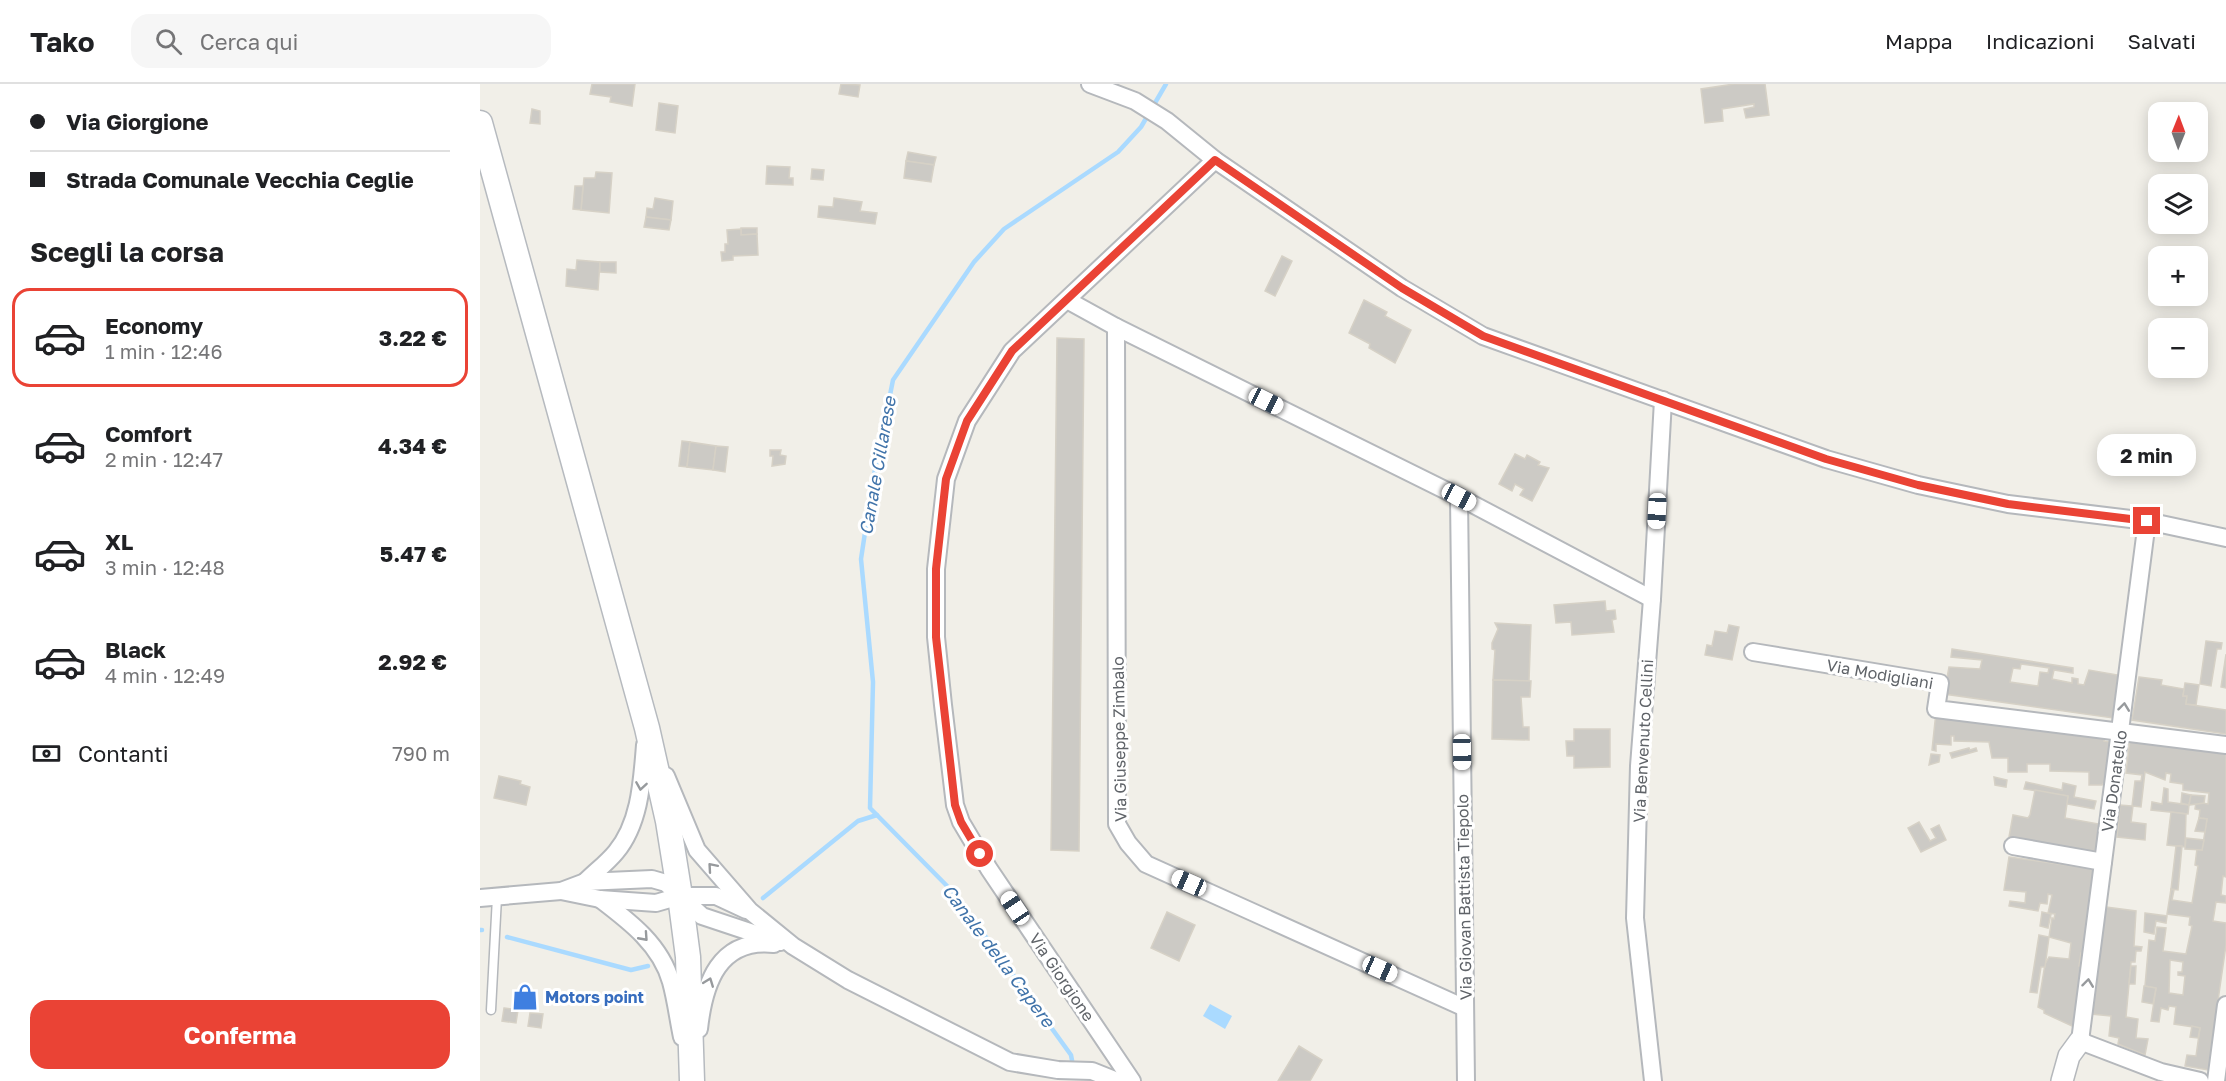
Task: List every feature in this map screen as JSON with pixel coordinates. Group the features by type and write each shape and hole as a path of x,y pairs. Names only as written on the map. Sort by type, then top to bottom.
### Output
{"main road":[{"path":"480,123 647,728 668,821 688,957 692,1081"}],"street":[{"path":"1090,84 1135,101 1167,121 1215,160 1402,288 1483,336 1826,459 1918,485 2008,504 2147,521 2226,538"},
{"name":"Via Giorgione","path":"1132,1081 989,869 961,822 954,794 936,637 936,569 946,479 967,421 1012,351 1215,160"},
{"path":"1067,300 1116,327 1459,497 1652,599"},
{"name":"Via Giuseppe Zimbalo","path":"1116,327 1117,824 1128,843 1146,864 1465,1008"},
{"name":"Via Benvenuto Cellini","path":"1653,1081 1635,918 1639,766 1652,599 1663,400"},
{"name":"Via Giovan Battista Tiepolo","path":"1459,497 1466,1081"},
{"name":"Via Donatello","path":"2080,1041 2147,521"},
{"name":"Via Modigliani","path":"1753,652 1940,683 1936,710 2121,730"},
{"path":"585,882 617,851 634,819 642,782 647,728"},
{"path":"647,728 697,850 750,911 793,946 848,980 1010,1062 1058,1070 1092,1071 1117,1081"},
{"path":"2121,730 2226,745"},
{"path":"2013,846 2103,862"},
{"path":"480,898 561,891 585,882 652,879 666,884 702,916 793,946"},
{"path":"561,891 600,899 656,903 680,896 716,896 750,911"},
{"path":"600,899 630,921 656,951 671,980 692,1081"},
{"path":"692,1081 702,999 712,973 732,952 759,943 793,946"},
{"path":"2216,1081 2226,1005"},
{"path":"2062,1081 2069,1056 2080,1041 2161,1072 2200,1081"}],"lane":[{"path":"491,1010 497,897"}],"water":[{"path":"1210,1004 1232,1016 1225,1029 1203,1016"}],"building":[{"path":"592,84 635,84 632,106 610,102 611,97 590,94"},
{"path":"841,84 860,85 858,97 839,94"},
{"path":"1734,84 1765,84 1769,115 1746,118 1744,109 1754,107 1754,104 1722,109 1723,121 1705,123 1701,89"},
{"path":"659,103 678,106 675,133 656,130"},
{"path":"532,109 540,111 540,124 530,123"},
{"path":"908,152 936,157 934,165 906,161"},
{"path":"906,161 934,165 931,182 904,178"},
{"path":"767,166 790,167 789,178 793,178 793,185 766,184"},
{"path":"812,169 824,170 823,180 811,179"},
{"path":"596,172 612,173 609,213 581,210 584,178 595,178"},
{"path":"575,186 583,186 581,210 573,209"},
{"path":"655,198 673,201 671,220 646,217 647,208 653,209"},
{"path":"834,198 862,202 860,211 877,213 875,224 818,217 819,206 833,207"},
{"path":"646,217 671,220 669,230 644,227"},
{"path":"741,228 757,228 757,234 741,235"},
{"path":"741,229 741,235 757,234 758,255 733,256 733,260 722,261 721,252 725,252 725,244 728,244 727,230"},
{"path":"1282,256 1292,261 1275,296 1265,291"},
{"path":"577,260 600,262 598,290 566,286 567,269 576,270"},
{"path":"600,262 616,262 616,273 600,272"},
{"path":"1364,300 1387,312 1385,316 1411,330 1395,363 1369,348 1370,344 1349,333"},
{"path":"1057,338 1084,339 1079,851 1051,850"},
{"path":"682,441 690,442 687,467 679,466"},
{"path":"690,442 716,446 713,470 687,467"},
{"path":"716,446 728,447 725,472 713,470"},
{"path":"770,450 781,450 780,455 786,456 785,464 772,466 773,456 770,456"},
{"path":"1515,454 1525,459 1527,455 1540,462 1538,465 1549,468 1532,501 1520,495 1524,489 1515,484 1512,491 1499,484"},
{"path":"1605,601 1606,611 1615,610 1616,619 1612,620 1614,632 1572,635 1571,622 1556,623 1554,605"},
{"path":"1495,623 1531,625 1529,681 1493,680 1495,650 1492,649 1492,643 1498,629"},
{"path":"1729,625 1739,627 1732,660 1705,655 1707,645 1712,646 1715,631 1727,633"},
{"path":"2206,641 2222,643 2221,649 2217,649 2211,686 2200,684"},
{"path":"1952,649 2073,668 2073,673 2054,670 2052,679 2072,683 2072,678 2078,679 2078,684 2084,685 2089,670 2118,675 2113,718 1944,694 1949,667 1980,669 1982,660 1951,657","holes":["2021,664 2049,668 2048,673 2040,672 2038,686 2010,682 2013,668 2020,669"]},
{"path":"2226,654 2226,688 2221,687"},
{"path":"2139,677 2162,680 2161,685 2184,689 2183,696 2187,696 2186,704 2226,710 2226,734 2132,720"},
{"path":"1493,680 1531,681 1530,697 1521,697 1523,727 1529,727 1529,740 1492,739"},
{"path":"2185,683 2199,685 2196,705 2186,704 2187,696 2183,696"},
{"path":"1936,712 2105,736 2104,741 2111,742 2105,782 2102,785 2089,785 2089,772 2050,771 2050,764 2027,764 2027,772 2008,772 2008,758 1992,758 1989,742 1954,741 1954,736 1951,736 1951,745 1936,744 1936,751 1932,750"},
{"path":"1574,729 1610,729 1610,767 1574,768 1574,756 1567,756 1566,741 1574,741"},
{"path":"2130,739 2226,753 2226,877 2223,876 2221,895 2226,896 2226,903 2216,902 2213,921 2226,923 2226,945 2208,1070 2185,1066 2187,1055 2196,1056 2200,1028 2174,1024 2176,1007 2169,1006 2168,1010 2161,1008 2159,1022 2151,1021 2156,988 2145,986 2149,940 2155,941 2157,927 2166,928 2163,951 2186,954 2192,926 2189,925 2190,917 2167,914 2171,889 2174,890 2172,900 2192,903 2198,866 2195,865 2197,849 2202,850 2207,819 2199,818 2200,810 2195,809 2196,802 2208,804 2209,793 2183,790 2183,784 2170,782 2171,774 2166,773 2165,780 2145,772 2141,807 2133,806 2131,822 2146,824 2145,840 2117,837 2120,805 2132,806 2135,781 2141,781 2142,775 2126,773","holes":["2170,960 2183,962 2182,972 2178,972 2178,975 2185,976 2183,995 2169,993"]},
{"path":"1969,748 1970,750 1976,748 1977,751 1952,758 1950,753"},
{"path":"1931,754 1940,755 1939,762 1929,765"},
{"path":"499,776 521,781 520,784 530,787 526,805 494,798"},
{"path":"1994,777 2007,780 2006,787 1995,785"},
{"path":"2026,782 2062,790 2063,783 2076,786 2074,797 2096,801 2094,809 2067,804 2068,796 2024,789"},
{"path":"2164,788 2168,789 2168,802 2189,805 2188,814 2151,810 2152,802 2162,804"},
{"path":"2035,790 2068,796 2065,818 2099,824 2096,853 2009,837 2013,815 2028,818 2030,815"},
{"path":"2182,793 2191,795 2189,805 2181,803"},
{"path":"2191,795 2205,796 2204,803 2189,805"},
{"path":"2171,812 2186,814 2185,847 2167,845"},
{"path":"2199,818 2207,819 2205,832 2195,831"},
{"path":"1919,822 1930,841 1936,838 1931,829 1939,825 1946,840 1921,852 1908,828"},
{"path":"2186,838 2204,840 2202,850 2185,849"},
{"path":"2176,846 2182,846 2178,890 2171,889"},
{"path":"2009,857 2094,869 2084,954 2081,953 2079,966 2082,967 2074,1027 2044,1013 2044,1010 2038,1007 2045,964 2049,957 2069,959 2071,943 2049,937 2052,918 2054,919 2055,914 2048,913 2052,895 2048,894 2047,904 2040,903 2038,911 2009,906 2010,901 2025,903 2026,892 2004,890"},
{"path":"2106,907 2136,911 2134,946 2142,947 2141,951 2136,951 2135,962 2131,962 2126,1017 2138,1019 2136,1038 2148,1039 2145,1055 2118,1044 2119,1038 2109,1036 2111,1016 2091,1014 2104,923 2101,923 2103,909"},
{"path":"1167,912 1195,925 1179,961 1151,948"},
{"path":"2042,912 2051,914 2048,928 2040,926"},
{"path":"2145,913 2167,916 2166,923 2156,921 2154,934 2144,932"},
{"path":"2039,935 2049,937 2045,967 2041,967 2037,993 2030,992"},
{"path":"2131,966 2136,966 2135,984 2129,984"},
{"path":"2144,986 2156,988 2153,1004 2142,1002"},
{"path":"504,1008 518,1010 516,1023 502,1021"},
{"path":"530,1013 543,1014 541,1028 528,1026"},
{"path":"2192,1026 2200,1028 2198,1038 2190,1037"},
{"path":"1299,1046 1322,1060 1310,1081 1278,1081"}],"waterway":[{"name":"Canale Cillarese","path":"1073,1066 1071,1055 954,893 870,808 873,682 861,559 873,480 893,380 974,262 1004,229 1118,152 1141,127 1166,84"},
{"name":"Canale Cillarese","path":"763,898 858,821 877,815"},
{"name":"Canale Cillarese","path":"507,937 631,970 648,966"}],"place":[{"name":"Motors point","path":"525,997"}],"route":[{"path":"980,854 961,822 955,805 936,637 936,569 946,479 967,421 1012,351 1215,160 1402,288 1483,336 1826,459 1881,475 2008,504 2147,521"}],"water label":[{"name":"Canale della Capere","path":"998,956"}]}
